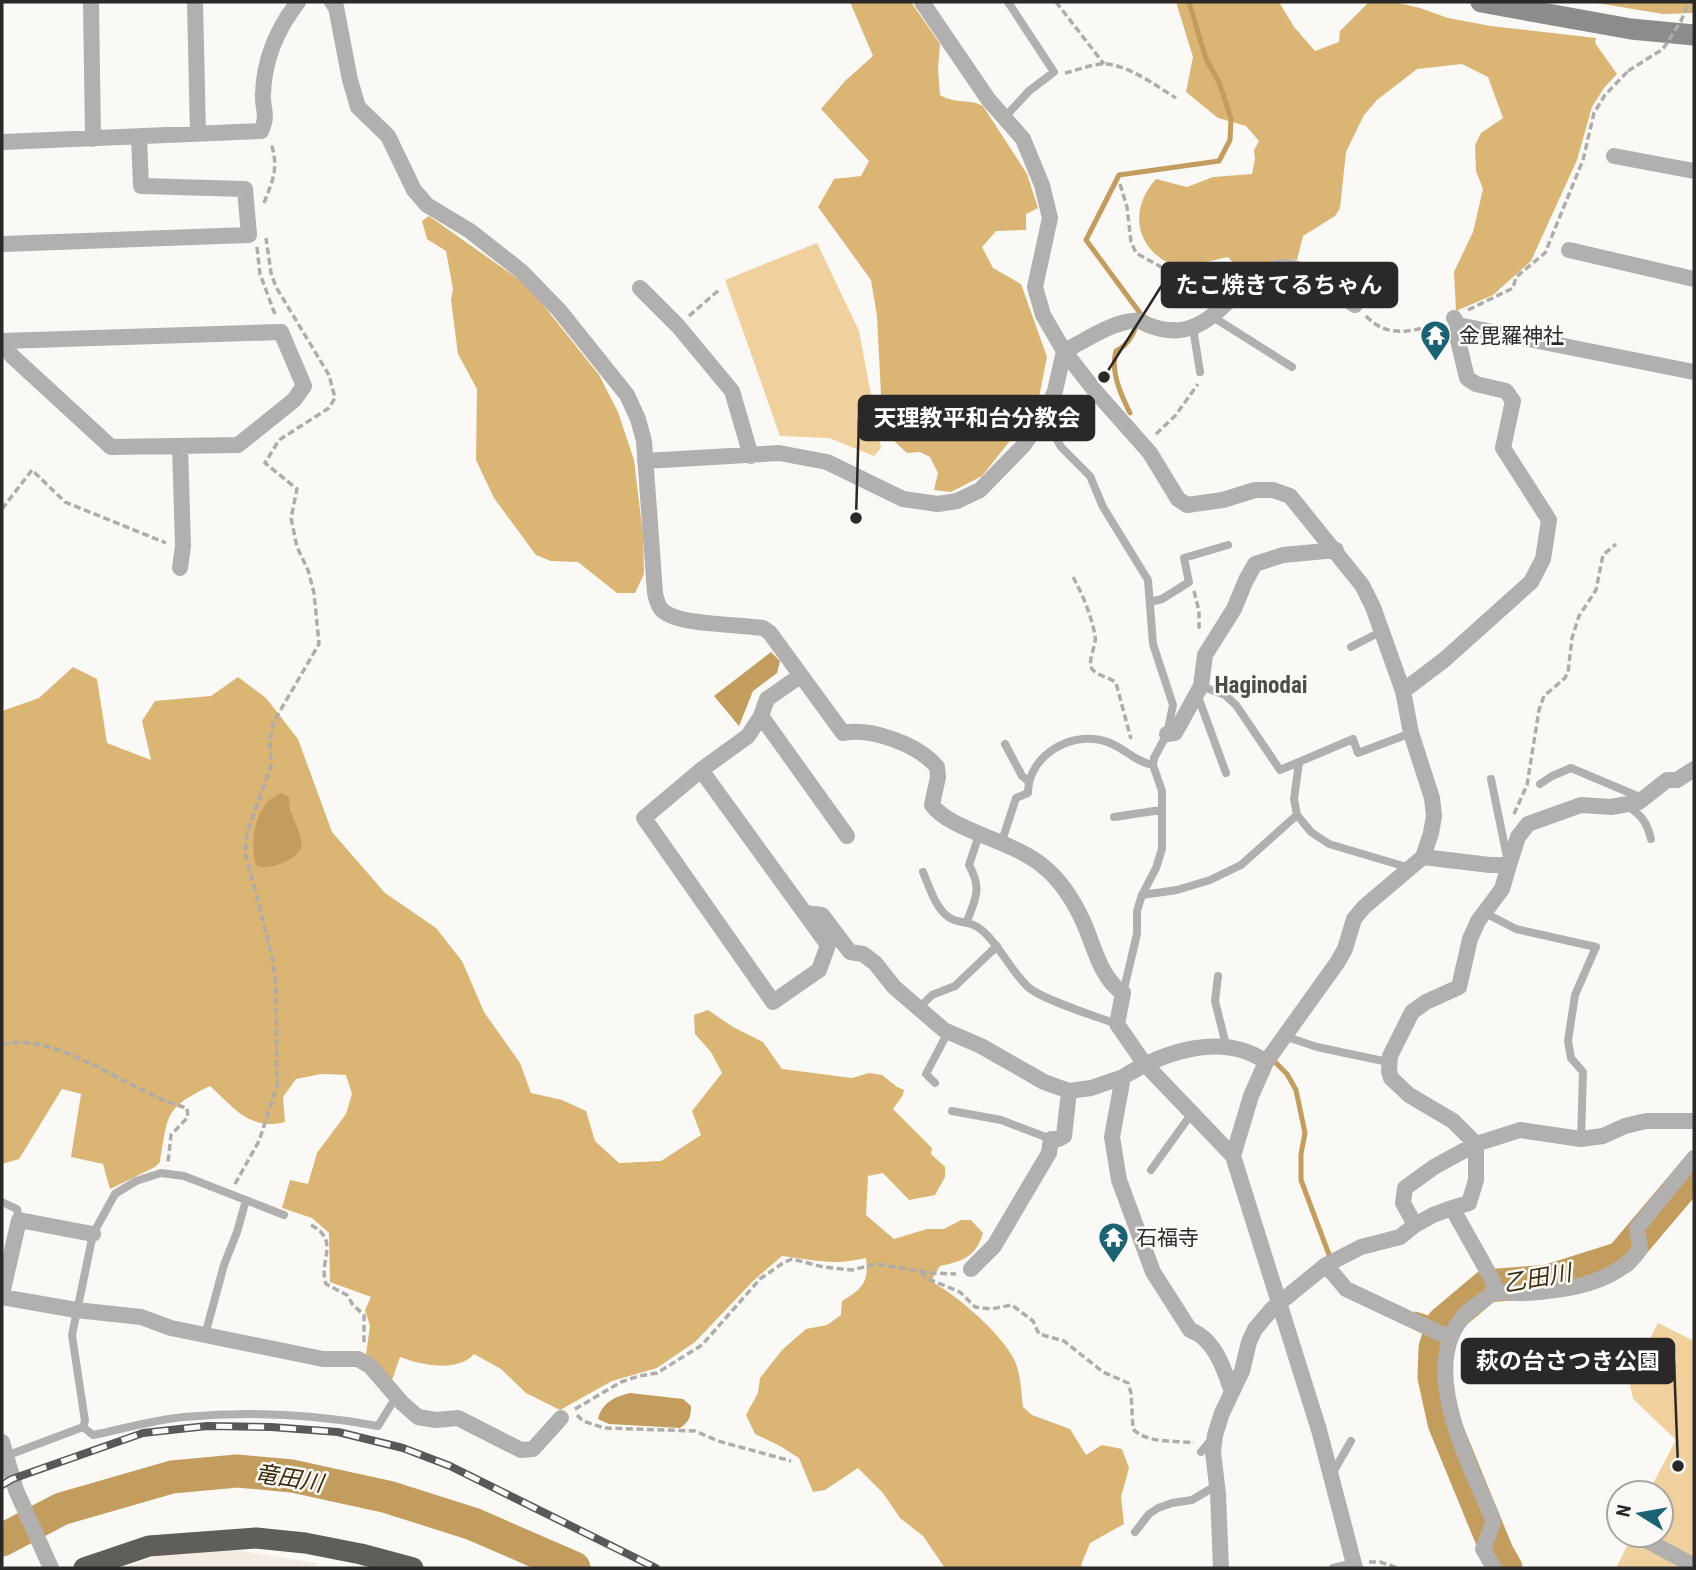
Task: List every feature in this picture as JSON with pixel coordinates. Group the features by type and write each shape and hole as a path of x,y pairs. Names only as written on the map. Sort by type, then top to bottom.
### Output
{"highway":[{"path":"84,1568 149,1546 256,1538 316,1545 413,1568"}],"street":[{"path":"91,2 93,139"},
{"path":"195,2 198,134"},
{"path":"2,142 261,131 267,119 263,95 269,52 283,20 298,2"},
{"path":"332,2 336,7 358,107 388,136 414,190 427,205 470,231 521,271 559,310 627,395 638,419 644,442 655,593 659,607 670,616 763,628 843,733 869,734 906,744 930,759 937,767 938,776 932,805 947,818 1002,841 1044,866 1062,885 1081,918 1105,973 1123,993 1117,1024 1144,1063 1233,1156 1331,1476 1355,1566"},
{"path":"922,2 988,99 1023,139 1042,185 1050,218 1035,287 1043,315 1064,351 1150,453 1178,499 1187,505 1223,500 1255,490 1273,490 1290,496 1336,550 1363,584 1382,631 1403,691 1411,733 1432,798 1434,816 1423,857 1364,907 1354,919 1345,949 1337,963 1266,1062 1251,1096 1233,1156"},
{"path":"1481,2 1631,29 1694,35"},
{"path":"2,244 249,235 245,189 141,186 139,136"},
{"path":"1614,156 1694,171"},
{"path":"1569,250 1694,279"},
{"path":"1064,351 1126,322 1140,321 1169,331 1193,328 1213,317 1249,283 1282,267 1297,269 1354,305"},
{"path":"640,288 678,326 732,391 751,456"},
{"path":"1403,691 1444,660 1531,582 1544,559 1548,533 1549,520 1503,448 1513,401 1506,391 1476,384 1467,378 1456,322 1694,372"},
{"path":"281,332 304,386 294,400 238,445 111,447 12,356 2,342 281,332"},
{"path":"645,461 779,453 827,461 903,499 938,504 957,500 981,490 1023,446 1044,416 1055,391 1064,351"},
{"path":"180,446 183,546 180,568"},
{"path":"1167,734 1175,733 1199,690 1205,655 1234,609 1255,565 1283,555 1336,550"},
{"path":"701,770 828,945 819,970 773,1002 644,818 701,770 748,736 761,716 767,699 800,676"},
{"path":"761,716 847,836"},
{"path":"1221,1568 1217,1485 1213,1452 1207,1444 1242,1371 1255,1329 1279,1303 1331,1262 1361,1247 1393,1240 1433,1215 1469,1203 1476,1180 1476,1144 1453,1121 1409,1095 1391,1078 1388,1062 1412,1012 1426,1002 1459,987 1470,939 1478,921 1502,889 1511,857 1528,824 1581,805 1611,807 1644,799 1667,780 1677,780 1694,769"},
{"path":"1423,857 1490,865 1511,857"},
{"path":"804,913 822,915 850,952 863,954 875,963 894,987 944,1030 993,1052 1044,1082 1069,1091 1091,1088 1122,1077 1158,1057 1226,1045 1255,1054 1266,1062"},
{"path":"1122,1077 1112,1137 1119,1180 1153,1272 1190,1330 1198,1333 1221,1359 1232,1391"},
{"path":"971,1269 994,1246 1049,1153 1051,1139 1064,1136 1069,1091"},
{"path":"1415,1225 1403,1203 1405,1188 1434,1167 1476,1144 1520,1130 1581,1139 1603,1136 1625,1126 1646,1121 1694,1121"},
{"path":"1494,1568 1483,1549 1493,1522 1452,1416 1446,1387 1445,1368 1450,1338 1466,1313 1494,1293 1524,1294 1553,1290 1593,1282 1621,1269 1640,1249 1637,1228 1694,1158"},
{"path":"1452,1208 1493,1281 1494,1293"},
{"path":"93,1234 19,1220 2,1287 76,1310 141,1317 171,1328 323,1359 359,1359 370,1366 418,1418 458,1418 521,1450 533,1449 567,1414"},
{"path":"1331,1262 1346,1289 1450,1338"},
{"path":"5,1459 51,1568"},
{"path":"1663,1549 1691,1564 1692,1568"}],"lane":[{"path":"1004,118 1029,90 1054,72 1008,2"},
{"path":"1213,317 1292,367"},
{"path":"1193,328 1200,372"},
{"path":"1044,416 1060,447 1090,476 1103,507 1148,580 1153,644 1173,705 1167,734 1153,765 1162,791 1162,849 1137,911 1137,934 1123,993"},
{"path":"1150,602 1189,582 1184,558 1228,545"},
{"path":"1351,647 1382,631"},
{"path":"1226,773 1199,690 1225,695 1236,705 1280,770 1353,739 1358,753 1411,733"},
{"path":"1002,841 1016,798 1028,793 1028,781 1043,756 1058,746 1076,739 1109,742 1139,762 1153,765"},
{"path":"1005,744 1022,776 1028,781"},
{"path":"1298,762 1294,799 1297,815 1311,832 1328,844 1410,868"},
{"path":"1540,785 1552,776 1571,768 1644,799"},
{"path":"1491,779 1511,857"},
{"path":"1625,804 1640,814 1647,824 1651,839"},
{"path":"1114,817 1161,810"},
{"path":"1142,895 1177,890 1210,880 1241,865 1297,815"},
{"path":"967,921 976,898 977,879 970,865 980,832"},
{"path":"923,872 938,905 950,919 967,921 981,929 1029,988 1044,997 1117,1024"},
{"path":"1485,913 1516,929 1596,947 1575,995 1568,1041 1571,1058 1583,1072 1581,1139"},
{"path":"919,1008 932,995 955,986 997,946"},
{"path":"1219,976 1214,1001 1226,1045"},
{"path":"935,1083 926,1074 948,1031"},
{"path":"1284,1036 1317,1047 1388,1062"},
{"path":"952,1111 1001,1121 1051,1139"},
{"path":"1151,1170 1192,1113"},
{"path":"5,1459 83,1427 85,1421 72,1335 89,1264 93,1234 115,1194 136,1181 161,1173 184,1176 284,1215"},
{"path":"205,1335 224,1265 246,1200"},
{"path":"2,1202 17,1209 19,1220"},
{"path":"83,1427 93,1435 181,1418 262,1414 345,1420 377,1426 396,1397"},
{"path":"1331,1476 1351,1441"},
{"path":"1135,1532 1149,1514 1158,1508 1192,1500 1217,1485"},
{"path":"1333,1568 1355,1566"}],"path":[{"path":"1056,2 1104,64"},
{"path":"1354,305 1374,325 1385,331 1399,332 1456,322 1513,288 1516,277 1545,253 1583,160 1594,113 1605,95 1628,71 1663,49 1681,21 1689,2"},
{"path":"1054,72 1065,74 1104,64 1116,66 1143,78 1176,98"},
{"path":"261,131 270,141 276,160 271,185 262,207"},
{"path":"1120,184 1127,207 1131,242 1136,253 1179,277 1198,284 1249,283"},
{"path":"230,1194 259,1140 277,1087 276,985 272,956 245,852 247,833 271,766 270,741 273,723 319,644 314,593 308,570 297,547 291,518 297,489 265,463 279,440 329,408 335,398 329,375 276,287 271,273 266,233"},
{"path":"260,274 281,332"},
{"path":"678,326 719,290"},
{"path":"1150,453 1158,430 1175,416 1189,398 1199,383 1200,372"},
{"path":"2,509 32,470 65,502 170,545 183,546"},
{"path":"1511,857 1514,810 1527,785 1539,710 1544,696 1565,678 1568,672 1572,638 1579,617 1596,590 1603,555 1616,544"},
{"path":"1073,577 1084,597 1095,635 1091,667 1116,683 1129,733 1134,744 1153,765"},
{"path":"1189,582 1199,611 1199,627 1205,631"},
{"path":"2,1044 15,1041 56,1048 114,1077 187,1108 188,1117 171,1135 167,1174"},
{"path":"311,1225 326,1236 326,1284 347,1295 364,1315 365,1334 359,1359"},
{"path":"567,1414 621,1382 657,1373 702,1345 761,1279 792,1259 823,1268 852,1270 876,1264 950,1274 971,1269"},
{"path":"920,1271 923,1276 960,1292 975,1307 991,1309 1012,1305 1033,1321 1035,1330 1040,1334 1064,1341 1103,1372 1128,1383 1133,1429 1138,1434 1148,1438 1207,1444"},
{"path":"567,1414 604,1428 695,1431 718,1441 791,1461"},
{"path":"1355,1566 1371,1561 1398,1568"}],"shaded area":[{"path":"850,2 911,2 940,44 940,95 983,106 1027,174 1038,208 1026,214 1026,230 996,231 982,247 993,268 1021,284 1047,357 1037,407 982,476 951,492 934,490 938,473 930,457 920,452 907,453 892,439 881,395 877,316 871,280 818,207 834,179 861,176 869,161 821,109 845,81 873,56"},
{"path":"1176,2 1279,2 1294,27 1315,51 1339,42 1340,31 1369,2 1394,2 1448,18 1491,26 1596,38 1595,43 1617,74 1592,107 1577,160 1531,261 1493,295 1456,311 1454,272 1473,232 1483,189 1476,171 1475,145 1481,133 1503,118 1488,77 1462,64 1417,69 1377,100 1364,115 1346,152 1340,208 1335,216 1303,236 1297,260 1282,260 1240,271 1228,257 1180,265 1163,260 1154,253 1142,235 1139,216 1144,197 1156,179 1187,187 1213,177 1252,174 1254,150 1259,141 1246,126 1218,118 1186,92 1193,57"},
{"path":"1591,2 1694,2 1694,13 1663,14"},
{"path":"429,216 528,286 599,375 618,412 634,460 643,535 644,574 635,593 617,593 578,562 551,561 536,555 494,498 476,460 477,389 458,354 451,300 453,289 446,251 427,239 422,221"},
{"path":"817,243 859,331 881,448 874,456 829,438 780,436 725,280"},
{"path":"771,652 780,661 777,673 753,691 739,726 714,696"},
{"path":"73,667 97,679 107,743 151,760 142,721 155,701 211,696 238,677 266,698 298,739 332,832 385,893 436,928 462,961 484,1012 520,1063 531,1093 562,1100 586,1111 595,1141 619,1163 661,1161 701,1135 692,1111 722,1073 711,1052 695,1034 694,1015 708,1010 733,1027 763,1042 782,1069 852,1078 869,1073 882,1075 904,1090 893,1109 932,1148 931,1154 945,1167 945,1177 935,1195 909,1200 883,1173 868,1176 866,1215 894,1239 927,1229 944,1229 961,1220 971,1220 983,1233 977,1248 968,1257 940,1266 931,1281 975,1313 1004,1344 1017,1366 1023,1407 1032,1415 1070,1429 1086,1455 1102,1445 1122,1449 1129,1468 1121,1497 1124,1524 1090,1543 1081,1565 1083,1568 945,1568 923,1536 900,1518 883,1493 858,1468 825,1490 813,1492 799,1458 755,1434 746,1415 758,1393 760,1378 782,1350 806,1329 827,1325 841,1315 842,1301 863,1284 866,1258 833,1262 782,1256 754,1280 695,1342 657,1368 612,1381 560,1410 526,1393 501,1369 474,1354 458,1364 439,1366 400,1357 391,1383 366,1354 370,1326 365,1310 371,1297 330,1282 329,1233 312,1218 282,1208 290,1180 308,1184 317,1153 346,1114 352,1094 346,1075 321,1074 296,1079 283,1097 285,1122 273,1124 243,1116 210,1086 176,1107 167,1123 160,1162 110,1189 103,1164 71,1157 81,1094 62,1089 19,1159 2,1164 2,711 39,698"},
{"path":"282,793 289,797 301,849 283,863 260,867 256,865 253,845 256,823 266,804"},
{"path":"1658,1323 1694,1341 1694,1559 1675,1549 1675,1479 1655,1479 1676,1440 1633,1399 1629,1380"},
{"path":"630,1393 683,1399 691,1406 689,1419 680,1428 609,1424 598,1419 602,1409 610,1402"},
{"path":"228,1549 317,1563 316,1568 122,1568 160,1555"},
{"path":"1626,1549 1651,1549 1686,1568 1616,1568"}],"waterway":[{"path":"1130,413 1117,383 1114,367 1116,351 1126,344 1132,335 1140,313 1086,240 1119,175 1219,161 1230,140 1231,119 1219,82 1206,59 1189,2"},
{"path":"1274,1061 1287,1074 1296,1090 1305,1133 1301,1154 1301,1180 1331,1260"},
{"name":"乙田川","path":"1506,1568 1444,1423 1434,1377 1435,1348 1443,1323 1487,1286 1548,1281 1621,1258 1694,1172"},
{"path":"1416,1314 1443,1323"},
{"name":"竜田川","path":"2,1540 61,1509 172,1477 237,1471 292,1476 388,1497 473,1524 574,1568"}],"railway":[{"path":"2,1485 12,1479 143,1433 207,1426 338,1432 403,1448 450,1466 656,1568"}],"place":[{"name":"金毘羅神社","path":"1436,363"},
{"name":"たこ焼きてるちゃん","path":"1104,377"},
{"name":"天理教平和台分教会","path":"856,518"},
{"name":"石福寺","path":"1113,1265"},
{"name":"萩の台さつき公園","path":"1678,1466"}],"district":[{"name":"Haginodai","path":"1261,685"}]}
